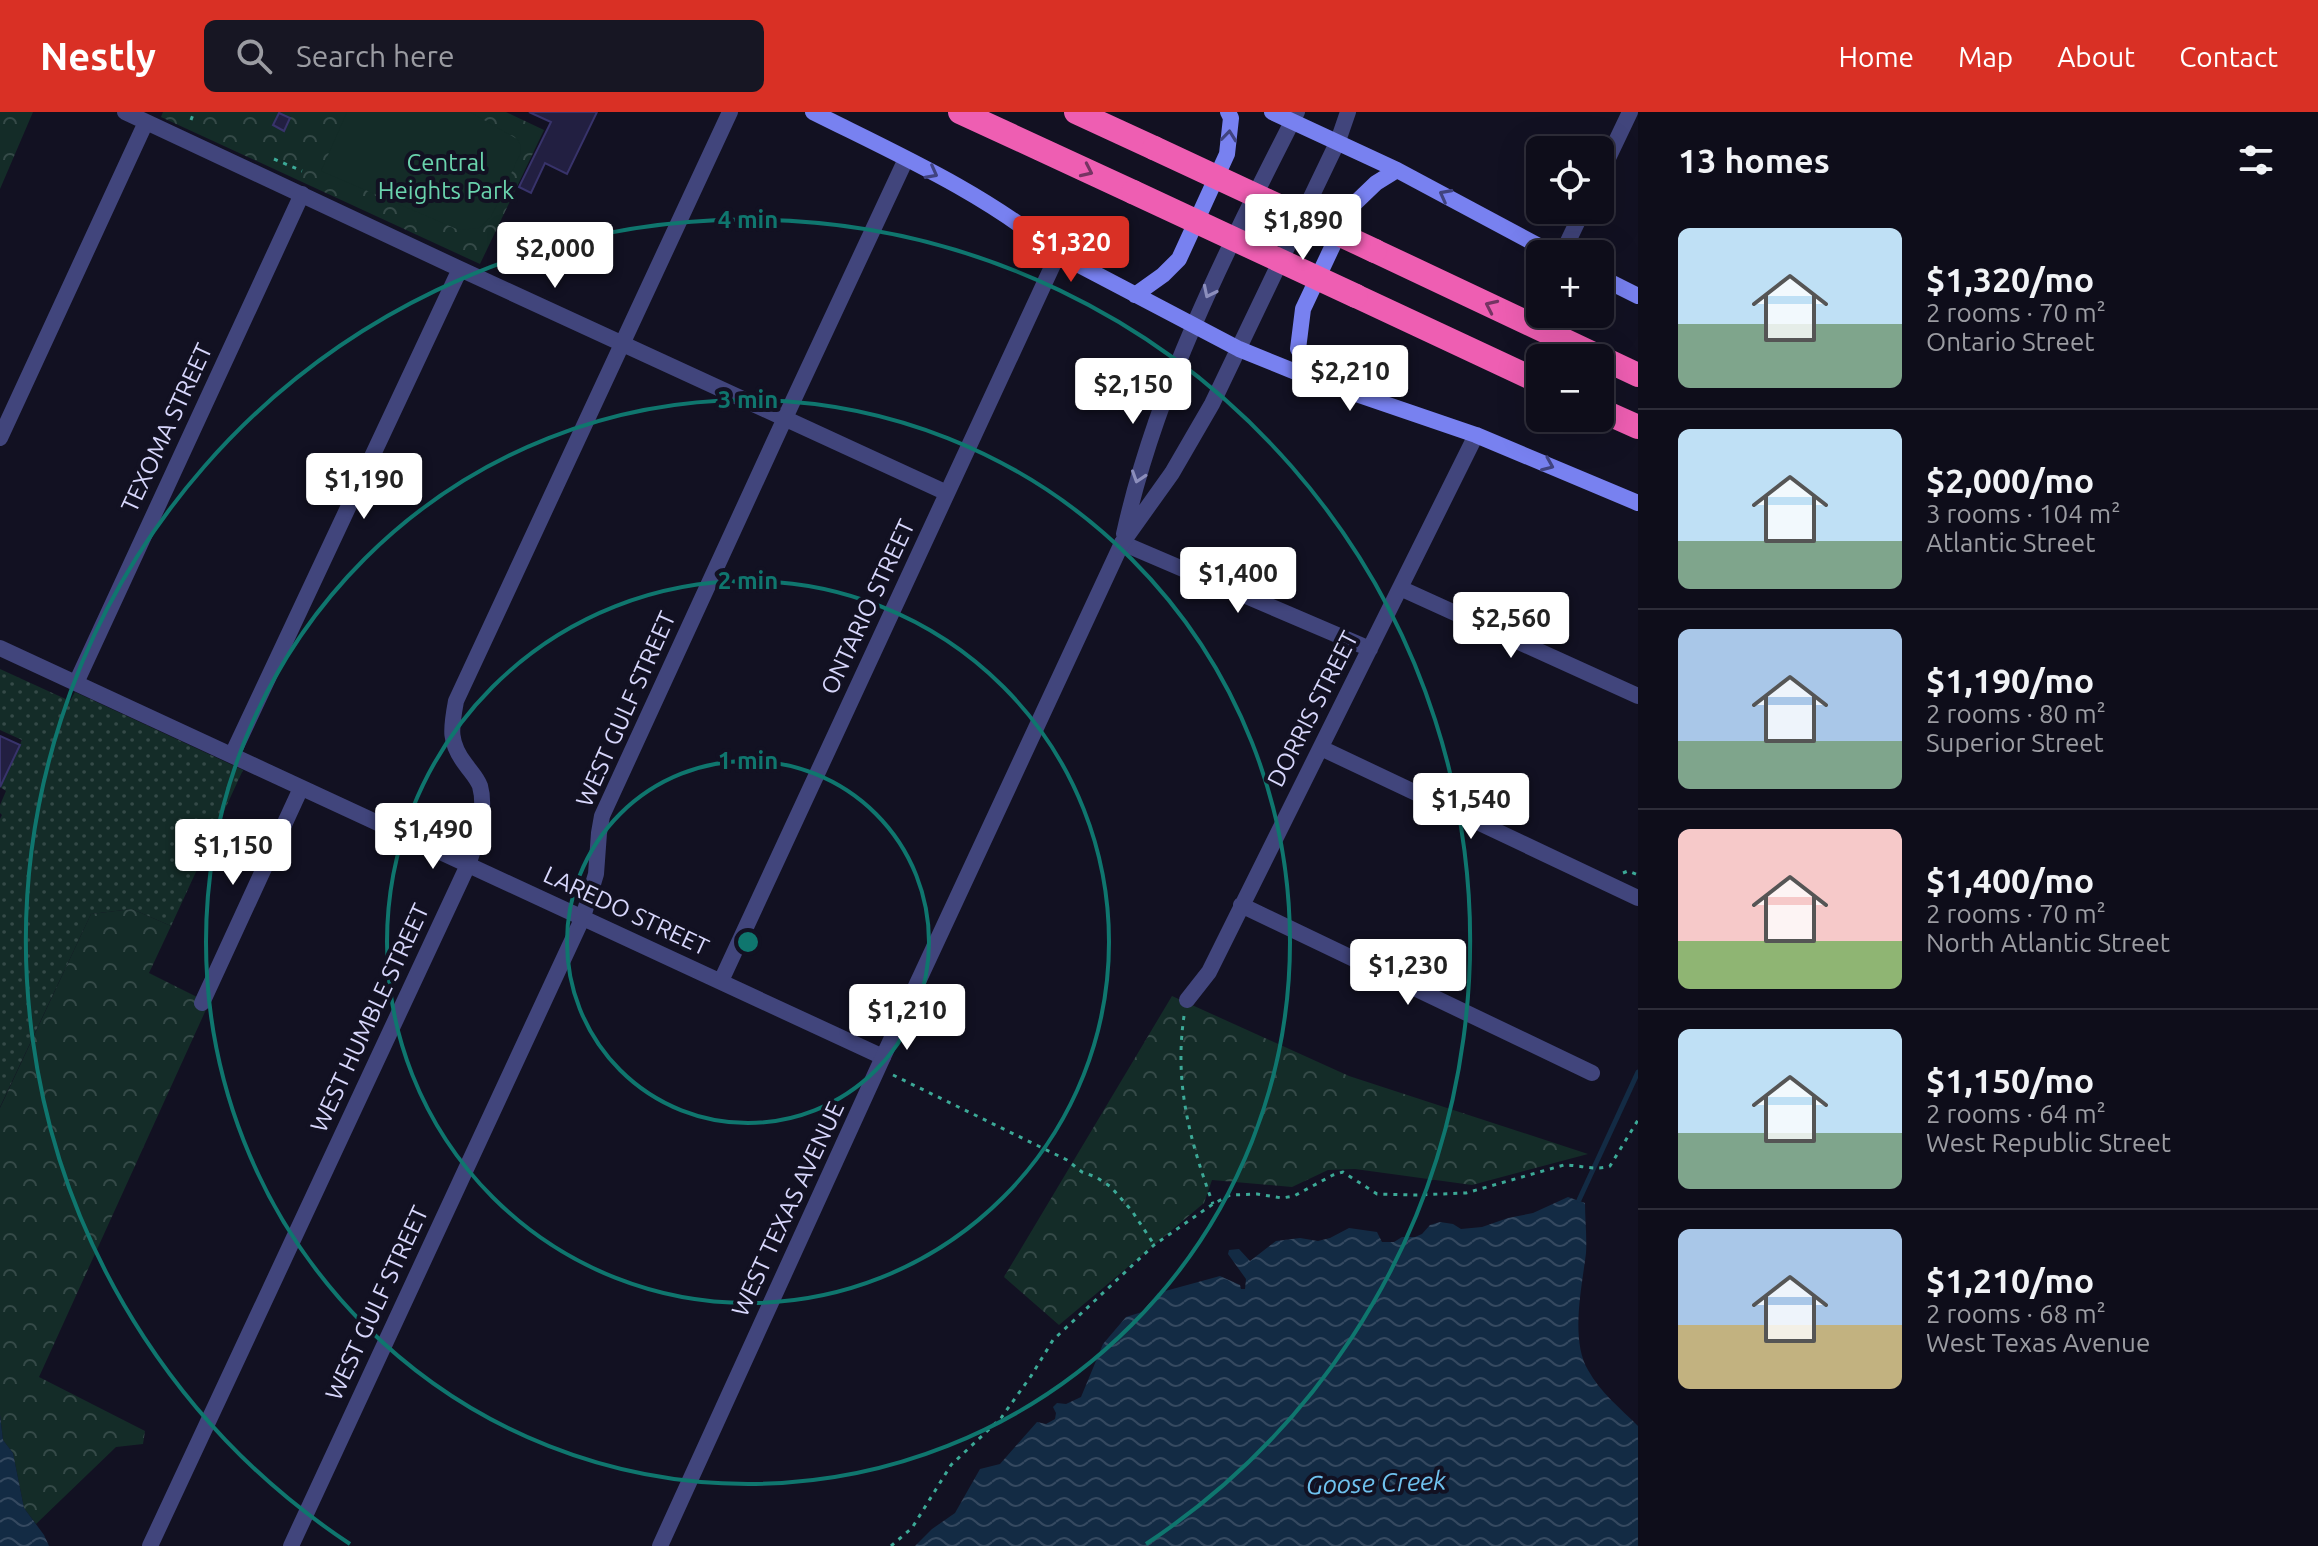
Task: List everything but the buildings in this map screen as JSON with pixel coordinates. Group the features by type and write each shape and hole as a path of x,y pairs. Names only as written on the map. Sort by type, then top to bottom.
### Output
{"highway":[{"path":"944,112 1041,149"},
{"path":"960,112 1526,375"},
{"path":"1082,114 1638,375"},
{"path":"1614,416 1638,427"}],"main road":[{"path":"813,112 982,200 1058,254 1239,349 1318,381 1476,435 1638,503"},
{"path":"1135,295 1179,259 1227,154 1231,118 1228,112"},
{"path":"1272,112 1294,116 1528,240"},
{"path":"1318,381 1298,349 1303,309 1351,207 1376,183 1397,170"},
{"path":"1614,284 1638,296"}],"street":[{"path":"125,112 947,493"},
{"name":"WEST HUMBLE STREET","path":"150,1546 468,865 476,843 482,801 479,783 460,757 451,737 456,701 730,112"},
{"name":"WEST TEXAS AVENUE","path":"660,1546 1122,543 1172,473 1212,404 1338,141 1348,112"},
{"path":"1614,146 1630,112"},
{"name":"WEST TEXAS AVENUE","path":"1122,543 1133,491 1160,406 1194,325 1294,116"},
{"path":"0,438 146,122"},
{"name":"WEST GULF STREET","path":"291,1546 583,917 596,874 602,816 906,159"},
{"name":"TEXOMA STREET","path":"76,683 302,194"},
{"name":"ONTARIO STREET","path":"721,981 1058,254"},
{"path":"232,755 460,269"},
{"name":"DORRIS STREET","path":"1187,1000 1209,972 1476,435"},
{"path":"1122,543 1370,649"},
{"path":"1400,588 1638,696"},
{"name":"LAREDO STREET","path":"0,648 721,981 881,1062"},
{"path":"1321,748 1638,898"},
{"path":"202,1003 301,788"},
{"path":"1241,905 1592,1073"}],"path":[{"path":"191,120 194,112"},
{"path":"274,159 302,171"},
{"path":"1187,1000 1183,1024 1184,1099 1191,1139 1213,1204"},
{"path":"881,1062 1067,1160 1111,1187 1132,1211 1154,1245"},
{"path":"891,1546 912,1528 951,1465 1001,1418 1053,1340 1154,1245 1213,1204 1230,1195 1294,1196 1343,1172 1377,1194 1415,1195 1466,1193 1564,1165 1602,1169 1610,1166 1638,1120"}],"green space":[{"path":"0,112 33,112 0,189"},
{"name":"Central Heights Park","path":"163,112 506,112 544,130 480,264 161,117"},
{"path":"347,112 470,112 517,139 521,152 491,217 479,228 459,230 321,171"},
{"path":"0,669 70,701 75,692 243,770 171,926 132,909 91,914 0,1107 0,805 6,791 0,787 22,740 0,730"},
{"path":"132,909 171,926 149,973 209,1003 39,1377 145,1431 143,1444 116,1447 36,1524 24,1508 13,1453 3,1440 0,1415 0,1108 91,914"},
{"path":"1172,996 1349,1076 1588,1154 1472,1185 1355,1169 1328,1170 1292,1187 1212,1180 1204,1203 1059,1325 1004,1277"}],"water":[{"name":"Goose Creek","path":"1568,1197 1585,1203 1586,1253 1578,1328 1583,1357 1598,1386 1638,1426 1638,1546 915,1546 955,1513 980,1469 1000,1464 1037,1422 1046,1424 1055,1419 1053,1407 1057,1403 1066,1404 1081,1397 1103,1344 1126,1317 1142,1312 1158,1293 1220,1276 1245,1289 1246,1279 1228,1254 1229,1250 1239,1249 1250,1261 1276,1241 1300,1238 1318,1241 1349,1228 1377,1232 1382,1242 1394,1242 1402,1237 1422,1234 1430,1225 1440,1222 1461,1229 1482,1227 1533,1213"},
{"path":"0,1415 3,1440 13,1453 24,1508 49,1546 0,1546"}],"waterway":[{"path":"1579,1200 1638,1072"}]}
